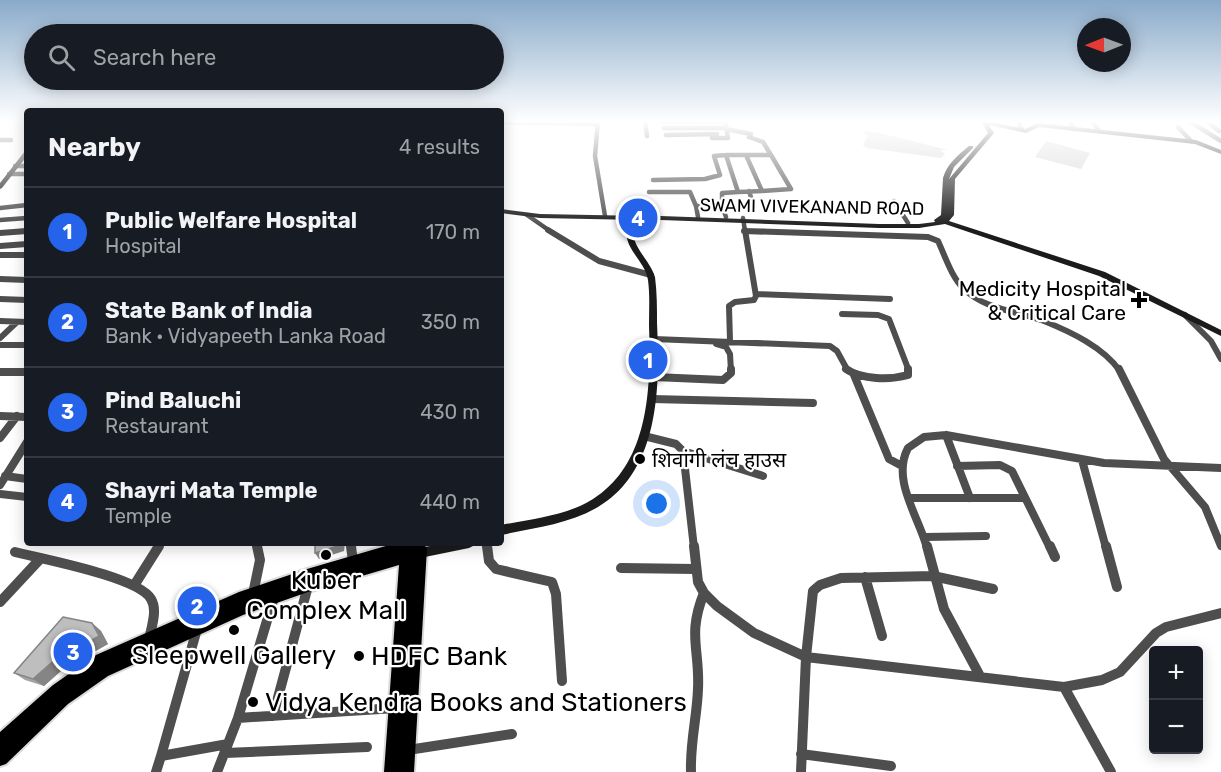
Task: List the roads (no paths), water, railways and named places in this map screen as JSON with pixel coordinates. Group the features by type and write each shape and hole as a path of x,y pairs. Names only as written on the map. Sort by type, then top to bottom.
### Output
{"main road":[{"path":"0,758 81,685 148,644 253,594 353,562 413,547"},
{"path":"0,743 77,675 101,660 196,629 274,597 413,547"},
{"path":"406,772 400,751 396,708 413,547"},
{"path":"392,772 400,751 415,600 413,547"}],"street":[{"path":"0,186 23,157"},
{"path":"598,157 598,181 605,216"},
{"path":"653,180 707,179 720,175 714,157"},
{"path":"727,157 738,192"},
{"path":"747,157 762,191"},
{"path":"726,217 722,206 723,193 791,189 772,157"},
{"name":"SWAMI VIVEKANAND ROAD","path":"504,211 526,215 903,224 944,219 951,215 952,179 971,157"},
{"path":"15,166 24,166"},
{"path":"9,174 24,174"},
{"path":"749,191 754,207"},
{"path":"650,192 690,192 693,195 698,217"},
{"path":"894,201 907,235"},
{"path":"0,208 24,205"},
{"path":"696,206 722,206"},
{"path":"526,215 592,260 615,269 651,275"},
{"path":"0,220 24,218"},
{"path":"504,529 567,515 599,501 614,489 625,475 644,436 654,377 651,275 630,242 628,234 635,223 657,218"},
{"name":"SWAMI VIVEKANAND ROAD","path":"673,218 743,219"},
{"path":"730,341 729,306 735,302 753,300 756,294 743,219"},
{"path":"944,219 1102,274 1221,333"},
{"path":"0,233 24,231"},
{"path":"744,231 907,235 928,237 938,241 961,287 971,297 1055,326 1102,351 1112,360 1123,375 1169,466 1205,507 1221,546"},
{"path":"0,246 24,244"},
{"path":"0,255 24,255"},
{"path":"0,279 24,280"},
{"path":"756,294 890,298"},
{"path":"0,299 24,300"},
{"path":"842,314 878,315 889,319 909,371 908,375 903,377 854,375"},
{"path":"1184,314 1211,341 1221,359"},
{"path":"0,321 24,321"},
{"path":"0,338 24,321"},
{"path":"654,340 830,346 839,352 844,367 854,375 889,459 902,466"},
{"path":"654,340 717,344 726,347 732,365 731,373 723,380 654,377"},
{"path":"0,345 24,345"},
{"path":"0,372 24,372"},
{"path":"652,399 813,403"},
{"path":"0,416 24,417"},
{"path":"0,438 17,416"},
{"path":"980,676 946,615 933,576 925,537 910,498 902,466 916,438 946,435 1082,460 1221,468"},
{"path":"946,435 970,498"},
{"path":"644,436 676,444 683,451 764,476"},
{"path":"683,451 695,569 704,593 717,606 754,633 806,657 1064,687 1102,680 1120,672 1150,639 1166,627 1221,613"},
{"path":"2,481 23,453"},
{"path":"1082,460 1117,586"},
{"path":"957,466 1000,465 1007,467 1015,476 1056,557"},
{"path":"2,481 24,479"},
{"path":"0,494 24,497"},
{"path":"910,498 1025,498"},
{"path":"925,537 986,536"},
{"path":"135,584 159,546"},
{"path":"253,594 260,560 257,546"},
{"path":"350,546 353,562"},
{"path":"486,546 489,561 496,569 552,582 556,594 562,681"},
{"path":"15,552 135,584 147,591 153,601 154,612 148,644"},
{"path":"0,602 41,558"},
{"path":"621,568 695,569"},
{"path":"801,772 806,657 813,591 829,580 933,576 993,590"},
{"path":"865,577 882,636"},
{"path":"273,716 308,586"},
{"path":"691,772 690,745 698,688 693,630 697,610 704,593"},
{"path":"217,772 237,718 274,597"},
{"path":"156,772 196,629"},
{"path":"1064,687 1111,772"},
{"path":"237,718 396,708"},
{"path":"400,751 512,734"},
{"path":"161,756 226,748 367,747"},
{"path":"801,754 891,766"}],"place":[{"name":"Shayri Mata Temple","path":"638,218"},
{"name":"Medicity Hospital & Critical Care","path":"1139,300"},
{"name":"Public Welfare Hospital","path":"648,360"},
{"name":"शिवांगी लंच हाउस","path":"640,459"},
{"name":"Kuber Complex Mall","path":"326,555"},
{"name":"State Bank of India","path":"197,606"},
{"name":"Sleepwell Gallery","path":"234,630"},
{"name":"Pind Baluchi","path":"73,652"},
{"name":"HDFC Bank","path":"359,656"},
{"name":"Vidya Kendra Books and Stationers","path":"253,702"}]}
